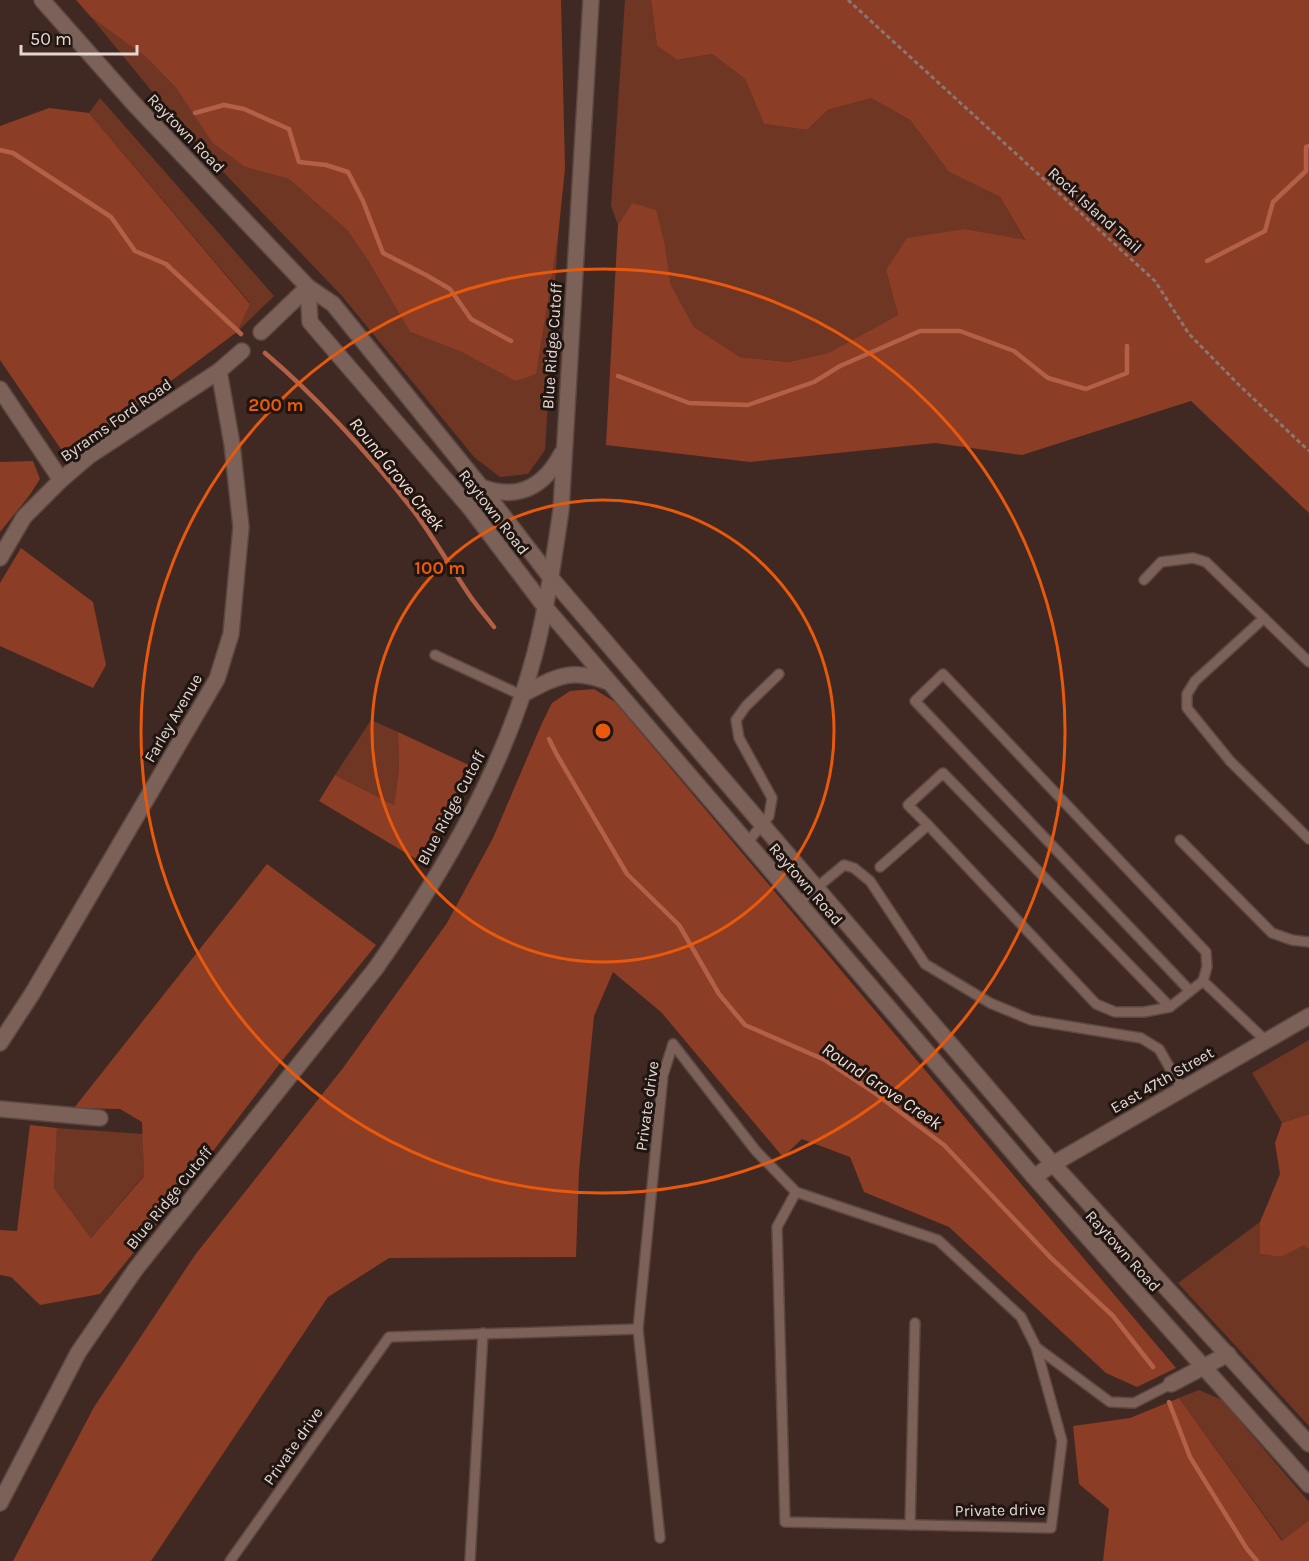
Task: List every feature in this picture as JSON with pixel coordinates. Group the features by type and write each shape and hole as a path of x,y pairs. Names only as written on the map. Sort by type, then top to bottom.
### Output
{"main road":[{"name":"Raytown Road","path":"42,0 134,104 308,287 333,304 481,487 551,578 762,825 1053,1164 1309,1443"},
{"name":"Blue Ridge Cutoff","path":"0,1503 78,1353 128,1279 376,968 411,918 453,848 490,778 512,724 535,654 551,578 561,510 591,0"},
{"name":"Raytown Road","path":"308,287 310,322 470,508 545,607 1034,1178 1309,1485"},
{"path":"261,332 308,287"},
{"name":"Byrams Ford Road","path":"0,558 24,517 89,456 219,371 242,351"},
{"name":"Farley Avenue","path":"0,1043 32,994 217,679 231,634 241,527 232,444 219,371"},
{"path":"0,389 61,480"},
{"path":"481,487 494,492 509,493 534,486 554,468 563,451"},
{"path":"521,696 564,675 578,673 610,683"},
{"name":"East 47th Street","path":"1034,1178 1053,1164 1309,1016"},
{"path":"0,1109 100,1118"},
{"path":"1171,1384 1228,1354"}],"lane":[{"path":"1144,580 1161,562 1193,558 1206,562 1309,662"},
{"path":"1264,618 1195,681 1187,694 1187,708 1230,761 1309,839"},
{"path":"435,656 521,696"},
{"path":"747,843 769,816 772,798 739,738 736,720 746,706 779,674"},
{"path":"1170,1007 942,773 908,805 1096,1004 1115,1012 1144,1012 1170,1007 1203,981 1207,967 1206,952 943,674 915,701 1190,991"},
{"path":"880,867 928,825"},
{"path":"1180,840 1272,933 1292,940 1309,942"},
{"path":"798,903 844,865 854,868 870,881 926,964 990,1004 1031,1020 1141,1038 1160,1049 1182,1089"},
{"path":"1203,981 1266,1041"},
{"name":"Private drive","path":"660,1538 638,1329 663,1075 673,1044 756,1151 796,1192 939,1240 1021,1317 1036,1347 1062,1441 1051,1528 785,1522 777,1227 796,1192"},
{"path":"910,1525 915,1323"},
{"name":"Private drive","path":"230,1561 389,1337 638,1329"},
{"path":"470,1561 483,1333"},
{"name":"Private drive","path":"1036,1347 1110,1402 1134,1403 1171,1384"}],"path":[{"name":"Rock Island Trail","path":"848,0 1155,282 1189,334 1309,451"}],"shaded area":[{"path":"76,0 561,0 565,168 558,237 536,374 516,381 464,353 410,332 347,230 289,179 245,167 213,143 176,88 147,58 91,17"},
{"path":"625,0 651,0 657,46 679,60 712,54 745,79 764,124 807,130 828,110 871,98 910,120 949,172 1000,197 1025,241 965,229 886,270 898,315 828,353 788,362 740,357 694,327 671,285 665,246 632,203 618,225 611,206"},
{"path":"651,0 1309,0 1309,513 1191,401 1022,455 935,443 750,462 606,445 618,225 632,203 656,210 671,285 694,327 740,357 788,362 828,353 898,315 886,270 907,238 965,229 1025,240 1000,197 949,172 910,120 871,98 828,110 807,130 764,124 745,79 712,54 678,60 657,46"},
{"path":"91,17 147,58 176,88 214,143 245,167 289,179 347,230 410,332 464,353 548,294 558,237 545,450 528,474 500,477 475,458 342,296 186,133"},
{"path":"100,98 274,296 237,332 250,303 89,113"},
{"path":"49,108 89,113 250,304 237,332 67,458 0,360 0,126"},
{"path":"33,461 40,479 0,532 0,462"},
{"path":"21,548 93,602 106,665 93,688 0,646 0,583"},
{"path":"594,689 615,702 1176,1368 1137,1387 1106,1373 949,1227 864,1192 850,1157 802,1139 783,1157 661,1012 613,972 594,1016 579,1171 576,1257 389,1258 328,1297 151,1561 13,1561 94,1407 195,1255 343,1068 447,923 493,838 552,703 570,691"},
{"path":"371,720 398,732 399,769 394,805 335,775"},
{"path":"398,732 471,766 426,865 319,801 335,775 394,805 399,769"},
{"path":"267,864 376,945 281,1062 165,1214 100,1294 40,1305 11,1277 0,1275 0,1230 17,1231 30,1125 57,1128 54,1188 91,1238 144,1176 142,1122 120,1109 74,1108"},
{"path":"1309,1040 1309,1114 1282,1123 1252,1073"},
{"path":"1309,1114 1309,1250 1304,1245 1281,1257 1260,1254 1260,1222 1280,1174 1275,1143 1282,1123"},
{"path":"57,1128 143,1134 144,1175 91,1238 54,1188"},
{"path":"1260,1222 1260,1254 1281,1257 1304,1244 1309,1250 1309,1426 1178,1283"},
{"path":"1199,1390 1222,1400 1309,1502 1309,1520 1283,1541 1179,1398"},
{"path":"1179,1398 1282,1541 1309,1520 1309,1561 1103,1561 1109,1509 1079,1484 1073,1426 1130,1418"}],"waterway":[{"path":"195,113 224,105 244,109 289,129 299,162 326,165 348,172 363,201 383,253 450,289 471,319 511,341"},
{"path":"1207,261 1265,231 1273,202 1306,171 1306,147 1309,146"},
{"name":"Round Grove Creek","path":"0,150 13,153 111,217 135,251 166,264 241,334"},
{"path":"618,376 689,403 748,405 814,382 840,366 920,331 960,331 1014,351 1048,378 1086,389 1127,373 1127,346"},
{"name":"Round Grove Creek","path":"265,353 324,408 396,489 420,520 469,595 494,627"},
{"name":"Round Grove Creek","path":"549,739 627,874 679,925 719,994 745,1025 825,1060 872,1091 944,1145 1050,1257 1113,1316 1153,1367"},
{"name":"Round Grove Creek","path":"1169,1402 1190,1457 1247,1549 1257,1561"}]}
